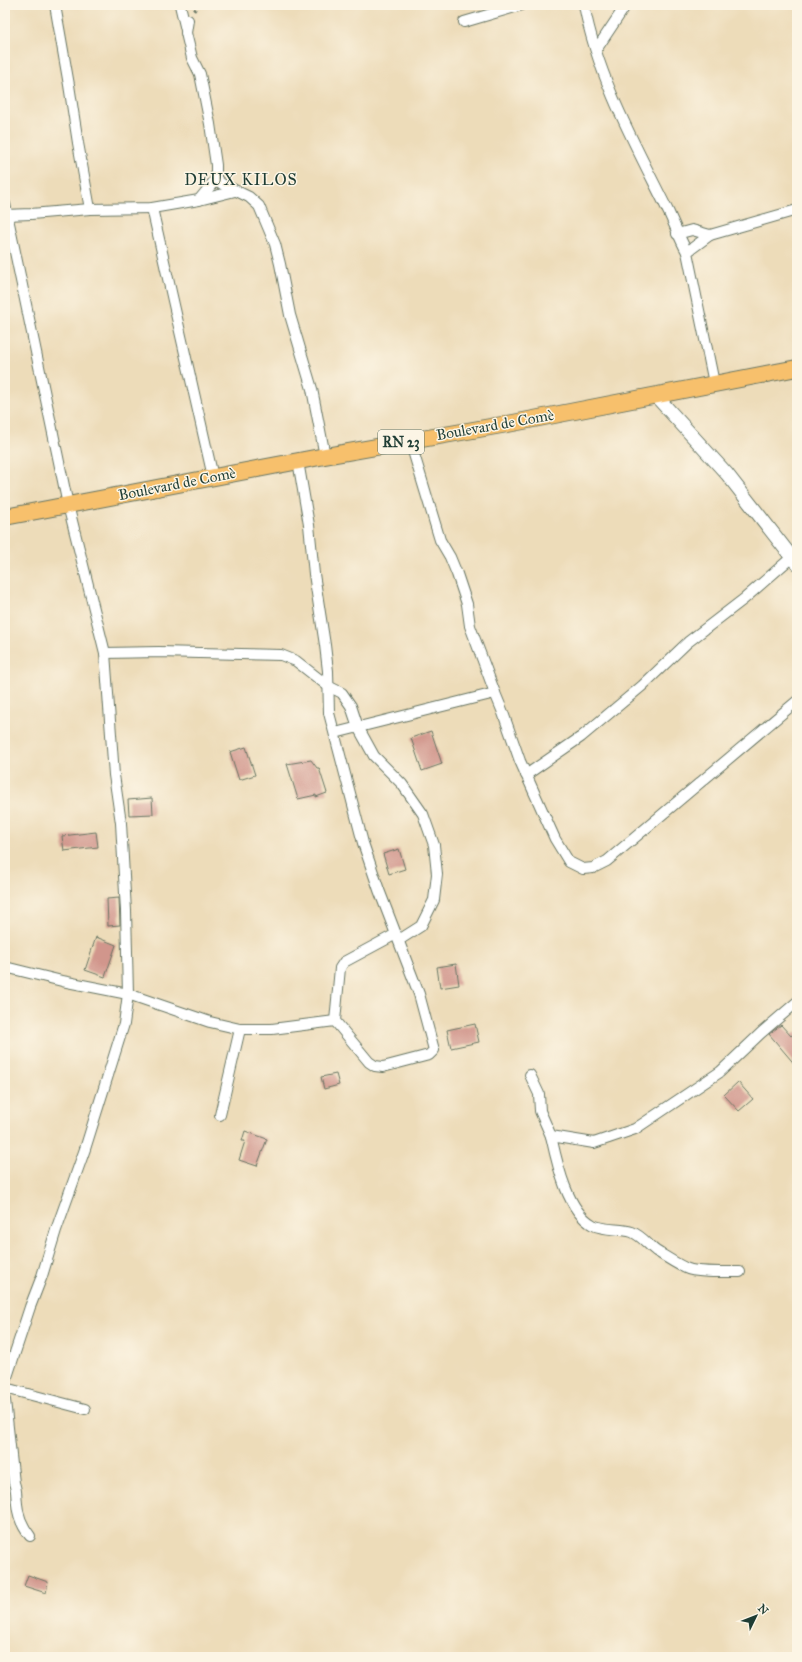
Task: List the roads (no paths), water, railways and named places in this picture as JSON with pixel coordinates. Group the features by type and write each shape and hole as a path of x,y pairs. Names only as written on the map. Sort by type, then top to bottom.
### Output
{"main road":[{"name":"Boulevard de Comè","path":"5,517 325,456 513,423 655,394 797,368"}],"street":[{"path":"55,5 90,209"},
{"path":"180,5 192,58 200,74 216,165 216,179 199,200"},
{"path":"464,22 522,5"},
{"path":"584,5 596,50 608,85 632,140 670,215 686,252 714,384"},
{"path":"596,50 624,8"},
{"path":"186,32 188,20"},
{"path":"216,179 236,191 249,196 259,206 275,244 290,315 312,389 325,456"},
{"path":"6,215 90,209 152,208 199,200 236,191"},
{"path":"5,204 6,215 68,505 105,653 114,775 121,823 126,911 128,994 124,1024 85,1148 5,1383"},
{"path":"152,208 214,477"},
{"path":"686,252 710,235 797,210"},
{"path":"677,234 692,230 710,235"},
{"path":"526,775 581,737 642,686 688,642 796,559 727,474 655,394"},
{"path":"410,441 440,540 450,557 457,574 467,604 470,626 495,693 526,775 555,839 569,862 583,870 593,868 607,861 797,701"},
{"path":"105,653 159,652 281,655 296,661 328,686 342,693 351,706 358,728 374,756 402,784 423,814 434,845 437,874 434,900 421,926 397,937 344,962 340,968 335,1021 369,1062 375,1066 383,1067 432,1053 434,1050 419,994 397,937 379,890 363,843 329,713 328,686 328,671 325,645 315,581 309,525 298,461"},
{"path":"335,733 495,693"},
{"path":"5,967 62,981 128,994 210,1022 240,1029 272,1029 335,1021"},
{"path":"551,1136 594,1143 635,1129 720,1072 761,1033 797,1002"},
{"path":"220,1115 240,1029"},
{"path":"530,1074 539,1094 540,1111 551,1136 564,1184 575,1207 587,1220 594,1226 614,1231 631,1232 643,1239 655,1250 688,1270 740,1272"},
{"path":"5,1388 85,1410"},
{"path":"5,1400 20,1522 30,1536"}],"district":[{"name":"DEUX KILOS","path":"241,179"}]}
